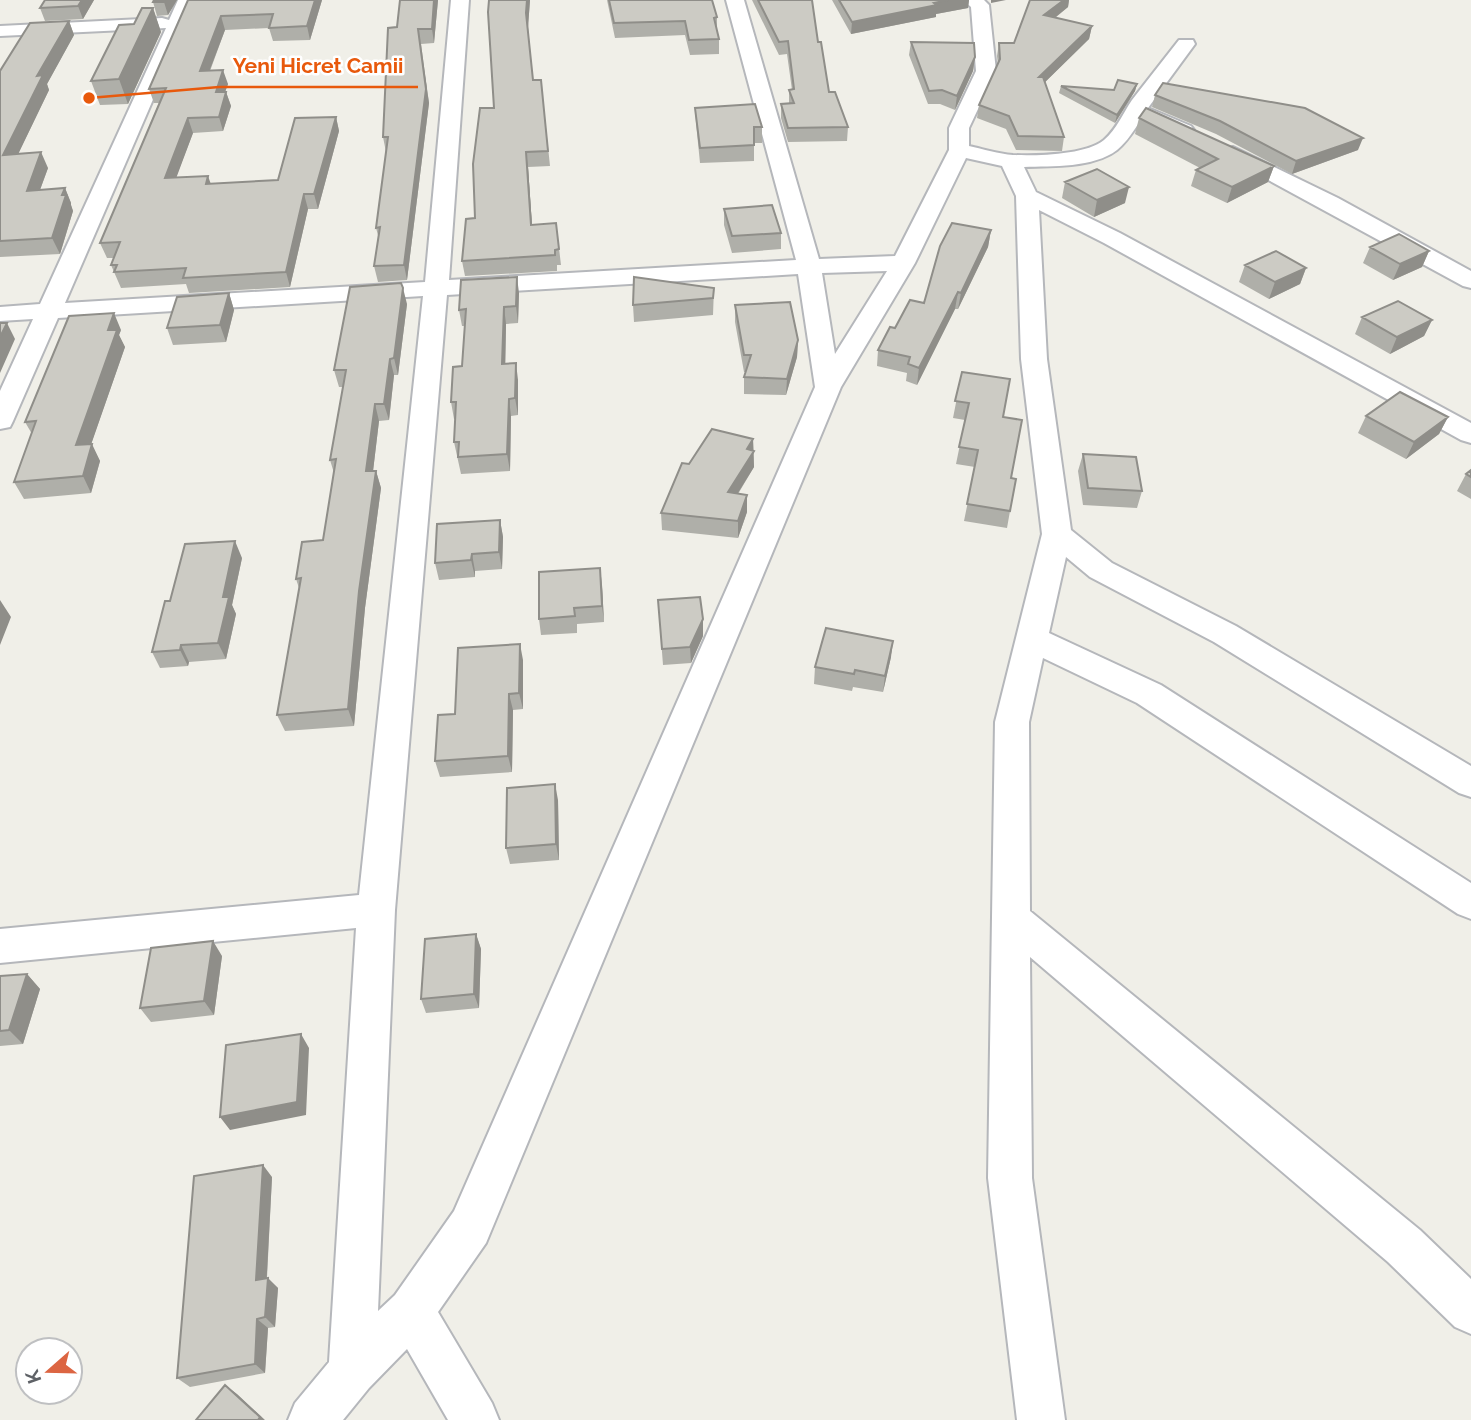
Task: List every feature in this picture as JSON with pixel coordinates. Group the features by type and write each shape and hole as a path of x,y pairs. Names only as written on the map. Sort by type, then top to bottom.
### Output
{"street":[{"path":"0,421 187,0"},
{"path":"352,1371 376,910 436,288 460,0"},
{"path":"735,0 808,266 828,387"},
{"path":"312,1420 352,1371 411,1311 470,1227 828,387 903,263 958,150 959,128 986,71 981,2"},
{"path":"0,31 178,23"},
{"path":"958,150 1011,161 1050,159 1103,151 1121,135 1126,124 1138,111 1139,104 1186,44"},
{"path":"1138,111 1213,143 1330,203 1471,281"},
{"path":"1011,161 1027,196 1034,359 1057,534 1012,722 1010,1178 1041,1420"},
{"path":"1027,196 1112,237 1471,434"},
{"path":"0,314 808,266 903,263"},
{"path":"1057,534 1101,570 1225,634 1471,783"},
{"path":"1032,639 1149,694 1471,903"},
{"path":"0,946 376,910"},
{"path":"1011,918 1404,1246 1471,1311"},
{"path":"411,1311 475,1420"}],"building":[{"path":"45,0 82,0 78,6 40,8"},
{"path":"188,0 315,0 307,26 269,28 273,14 221,16 200,71 223,70 216,92 226,92 219,117 188,118 165,178 208,176 206,184 278,180 295,118 336,117 314,194 304,194 286,272 183,278 186,268 114,272 117,265 111,265 120,242 100,243 166,88 149,89"},
{"path":"400,0 434,0 432,29 418,29 426,89 404,265 374,266 380,227 376,228 388,137 383,137 388,28 397,27"},
{"path":"489,0 527,0 533,80 541,80 548,151 526,152 531,225 556,223 559,249 555,250 555,255 462,261 466,219 475,218 473,164 480,108 494,108"},
{"path":"609,0 712,0 719,39 689,40 685,21 614,23"},
{"path":"758,0 812,0 829,92 835,92 848,127 788,128 781,104 794,103 789,90 794,89 788,41 779,42"},
{"path":"839,0 948,0 934,3 937,5 852,22"},
{"path":"1030,0 1064,0 1044,15 1092,26 1039,77 1043,77 1064,137 1018,136 1009,116 979,105 1000,59 999,43 1014,43"},
{"path":"142,8 153,8 119,79 91,81 119,25 134,24"},
{"path":"69,21 37,76 43,75 3,155 41,152 27,191 65,188 62,195 66,195 52,238 0,241 0,71 30,23"},
{"path":"911,42 974,43 975,57 957,96 942,90 929,91"},
{"path":"1118,80 1137,84 1117,115 1061,86 1114,90"},
{"path":"1163,83 1305,108 1363,138 1296,161 1220,121 1155,95"},
{"path":"755,104 762,127 754,127 754,145 700,148 695,108"},
{"path":"1146,108 1274,166 1232,187 1196,170 1218,159 1139,118"},
{"path":"1097,169 1129,187 1097,200 1065,182"},
{"path":"772,205 781,233 732,236 724,209"},
{"path":"952,223 991,230 961,293 958,292 919,368 908,364 910,357 878,350 890,327 895,328 910,300 924,303 940,246"},
{"path":"1399,234 1429,251 1400,264 1370,247"},
{"path":"1276,251 1306,268 1275,282 1245,265"},
{"path":"517,277 516,306 504,307 502,364 516,363 515,398 509,399 507,454 458,457 459,442 454,442 456,402 451,402 453,367 462,366 466,309 459,310 461,280"},
{"path":"634,277 714,288 713,298 633,305"},
{"path":"401,283 403,288 394,358 390,359 384,404 375,404 366,471 376,471 359,591 348,709 277,715 301,578 296,579 302,542 323,540 336,459 330,460 346,370 334,370 350,287"},
{"path":"229,293 220,325 167,328 177,297"},
{"path":"1398,301 1432,320 1397,337 1362,317"},
{"path":"790,302 798,340 787,379 744,377 751,355 744,355 735,305"},
{"path":"114,313 108,330 117,330 76,445 92,444 83,476 14,482 36,421 25,422 69,316"},
{"path":"0,323 7,323 0,337"},
{"path":"962,372 1010,379 1003,417 1022,420 1011,478 1016,479 1010,511 967,504 978,450 959,447 969,403 955,401"},
{"path":"1400,392 1448,417 1414,442 1366,416"},
{"path":"712,429 753,439 747,449 754,451 728,492 747,495 738,521 661,513 682,463 689,464"},
{"path":"1083,454 1136,457 1142,491 1088,488"},
{"path":"500,520 499,552 472,554 471,560 435,563 437,524"},
{"path":"235,541 223,597 229,597 218,643 181,645 180,650 152,652 165,601 170,601 185,544"},
{"path":"600,568 602,606 574,608 575,616 539,619 539,572"},
{"path":"700,597 703,619 690,647 662,649 658,600"},
{"path":"826,628 893,641 885,676 855,670 854,674 815,667"},
{"path":"520,644 519,693 509,694 508,756 435,761 438,715 455,714 458,648"},
{"path":"555,784 556,844 506,848 507,788"},
{"path":"476,934 474,994 421,999 425,939"},
{"path":"213,941 204,1001 140,1008 151,948"},
{"path":"27,974 9,1030 0,1031 0,976"},
{"path":"301,1034 297,1102 220,1117 226,1045"},
{"path":"263,1165 256,1280 268,1278 265,1317 257,1319 255,1364 177,1378 194,1176"},
{"path":"225,1385 260,1417 258,1420 196,1420"}],"place":[{"name":"Yeni Hicret Camii","path":"89,98"}]}
